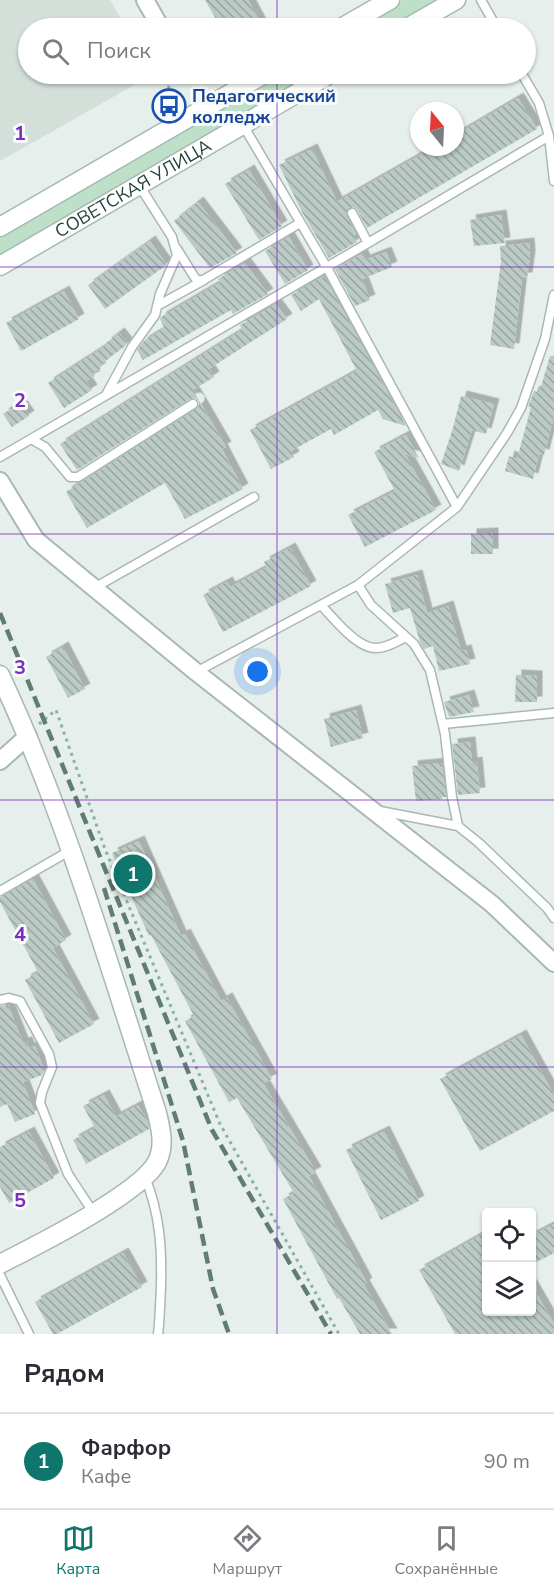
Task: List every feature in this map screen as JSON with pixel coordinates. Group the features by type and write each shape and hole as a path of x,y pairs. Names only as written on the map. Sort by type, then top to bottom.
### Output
{"main road":[{"path":"358,18 390,0"},
{"path":"424,18 456,0"},
{"name":"СОВЕТСКАЯ УЛИЦА","path":"0,227 247,84"},
{"name":"СОВЕТСКАЯ УЛИЦА","path":"0,266 313,84"},
{"path":"0,675 28,736 71,850 162,1132 160,1153 156,1164 145,1177 129,1190 93,1212 0,1264"}],"street":[{"path":"145,0 155,18"},
{"path":"0,481 36,540 196,672 492,904 554,963"},
{"path":"0,761 28,736"}],"lane":[{"path":"481,0 491,18"},
{"path":"528,84 539,103 549,136 554,181"},
{"path":"243,124 326,266 457,507"},
{"path":"0,457 549,136"},
{"path":"139,185 195,278 199,281 206,279"},
{"path":"352,213 368,243"},
{"path":"157,306 300,223"},
{"path":"105,396 135,342 151,322 164,284 175,262 177,255 175,246"},
{"path":"196,672 358,585 457,507 507,433 520,408 545,339 554,296"},
{"path":"31,439 45,447 70,477 78,477 193,404"},
{"path":"94,588 254,497"},
{"path":"358,585 371,605 414,644 430,670 443,724 458,826"},
{"path":"321,604 339,625 374,649 406,637"},
{"path":"443,724 554,713"},
{"path":"374,810 458,826 496,859 547,908 554,918"},
{"path":"0,891 71,850"},
{"path":"0,1000 9,998 20,1001 49,1054 52,1067 40,1103 68,1174 93,1212"},
{"path":"145,1177 154,1198 161,1232 158,1334"},
{"path":"0,1275 29,1334"}],"path":[{"path":"161,133 169,84"},
{"path":"56,710 105,849 220,1124 339,1334"}],"shaded area":[{"path":"0,0 110,0 120,18 18,18 18,84 136,84 0,161"}],"green space":[{"path":"403,0 437,0 406,18 372,18"},
{"path":"259,84 295,84 0,256 0,234"}],"building":[{"path":"205,0 248,0 258,18 215,18"},
{"path":"518,98 537,129 367,228 357,210 353,207 349,208 346,215 356,234 354,236 357,242 329,258 302,212 279,165 312,149 337,202 418,156 464,156 464,130"},
{"path":"249,170 282,226 259,240 225,184"},
{"path":"198,202 237,253 210,268 174,221"},
{"path":"501,215 505,243 474,246 470,220"},
{"path":"289,237 308,270 285,284 265,251"},
{"path":"150,241 166,264 165,266 105,309 88,285"},
{"path":"529,243 527,278 522,278 514,349 490,345 501,261 500,246"},
{"path":"386,252 392,267 362,279 370,300 355,306 335,269 362,254 365,260"},
{"path":"245,263 268,294 233,314 231,310 143,360 137,350 144,341 162,330 164,327 161,317 221,282 218,279"},
{"path":"324,276 406,426 383,419 378,410 334,435 331,429 291,451 294,457 271,469 250,430 357,371 319,299 301,311 291,295"},
{"path":"64,291 79,319 21,351 6,323"},
{"path":"276,304 287,319 209,369 214,377 193,390 226,447 222,449 243,489 185,519 165,483 87,528 66,492 196,409 199,401 195,398 190,399 77,470 60,444 242,330 240,325"},
{"path":"119,333 127,343 125,346 99,366 101,368 93,373 95,376 86,381 92,390 64,408 48,383 107,345 106,343"},
{"path":"550,356 554,356 554,416 544,455 539,454 533,479 505,471 509,456 517,459 531,407 528,407 534,391 539,393"},
{"path":"461,396 494,404 486,434 472,430 459,471 441,464"},
{"path":"20,403 29,416 12,427 3,414"},
{"path":"406,435 419,458 405,454 436,510 365,547 348,515 395,491 374,452"},
{"path":"493,533 493,554 471,554 471,534"},
{"path":"290,548 311,586 223,632 203,595 227,582 230,587 267,567 264,562"},
{"path":"417,575 427,613 448,606 461,651 466,650 470,664 439,671 433,646 424,649 420,642 410,608 393,613 385,584"},
{"path":"63,647 85,689 68,698 46,657"},
{"path":"516,675 537,676 537,702 515,702"},
{"path":"469,695 474,712 449,717 444,702"},
{"path":"356,710 363,738 331,747 324,719"},
{"path":"470,742 472,763 477,762 480,793 458,795 452,744"},
{"path":"442,763 446,797 416,801 412,766"},
{"path":"139,841 181,936 185,934 221,1001 227,998 272,1079 263,1083 316,1172 309,1176 367,1283 364,1285 392,1334 360,1334 339,1298 337,1299 283,1199 294,1193 237,1098 229,1102 185,1021 194,1016 151,935 149,936 112,853"},
{"path":"33,879 66,940 53,948 94,1024 59,1043 25,980 38,972 0,902 0,897"},
{"path":"8,1005 23,1043 27,1042 29,1048 35,1046 44,1070 42,1075 23,1082 35,1114 15,1122 7,1104 0,1107 0,1006"},
{"path":"521,1035 554,1095 554,1111 480,1151 440,1079"},
{"path":"104,1095 116,1117 138,1105 148,1122 149,1129 86,1164 73,1140 95,1128 83,1106"},
{"path":"384,1131 419,1201 381,1220 346,1150"},
{"path":"29,1132 54,1178 9,1203 0,1187 0,1147"},
{"path":"554,1224 554,1253 536,1262 536,1262 536,1233"},
{"path":"482,1234 482,1316 536,1316 536,1293 554,1324 554,1334 455,1334 419,1270"},
{"path":"123,1253 142,1287 57,1334 53,1334 35,1302"}],"railway":[{"path":"0,613 212,1130 331,1334"},
{"path":"104,888 183,1141 213,1289 229,1334"}],"place":[{"name":"Педагогический колледж","path":"169,106"},
{"name":"Фарфор","path":"133,874"}]}
